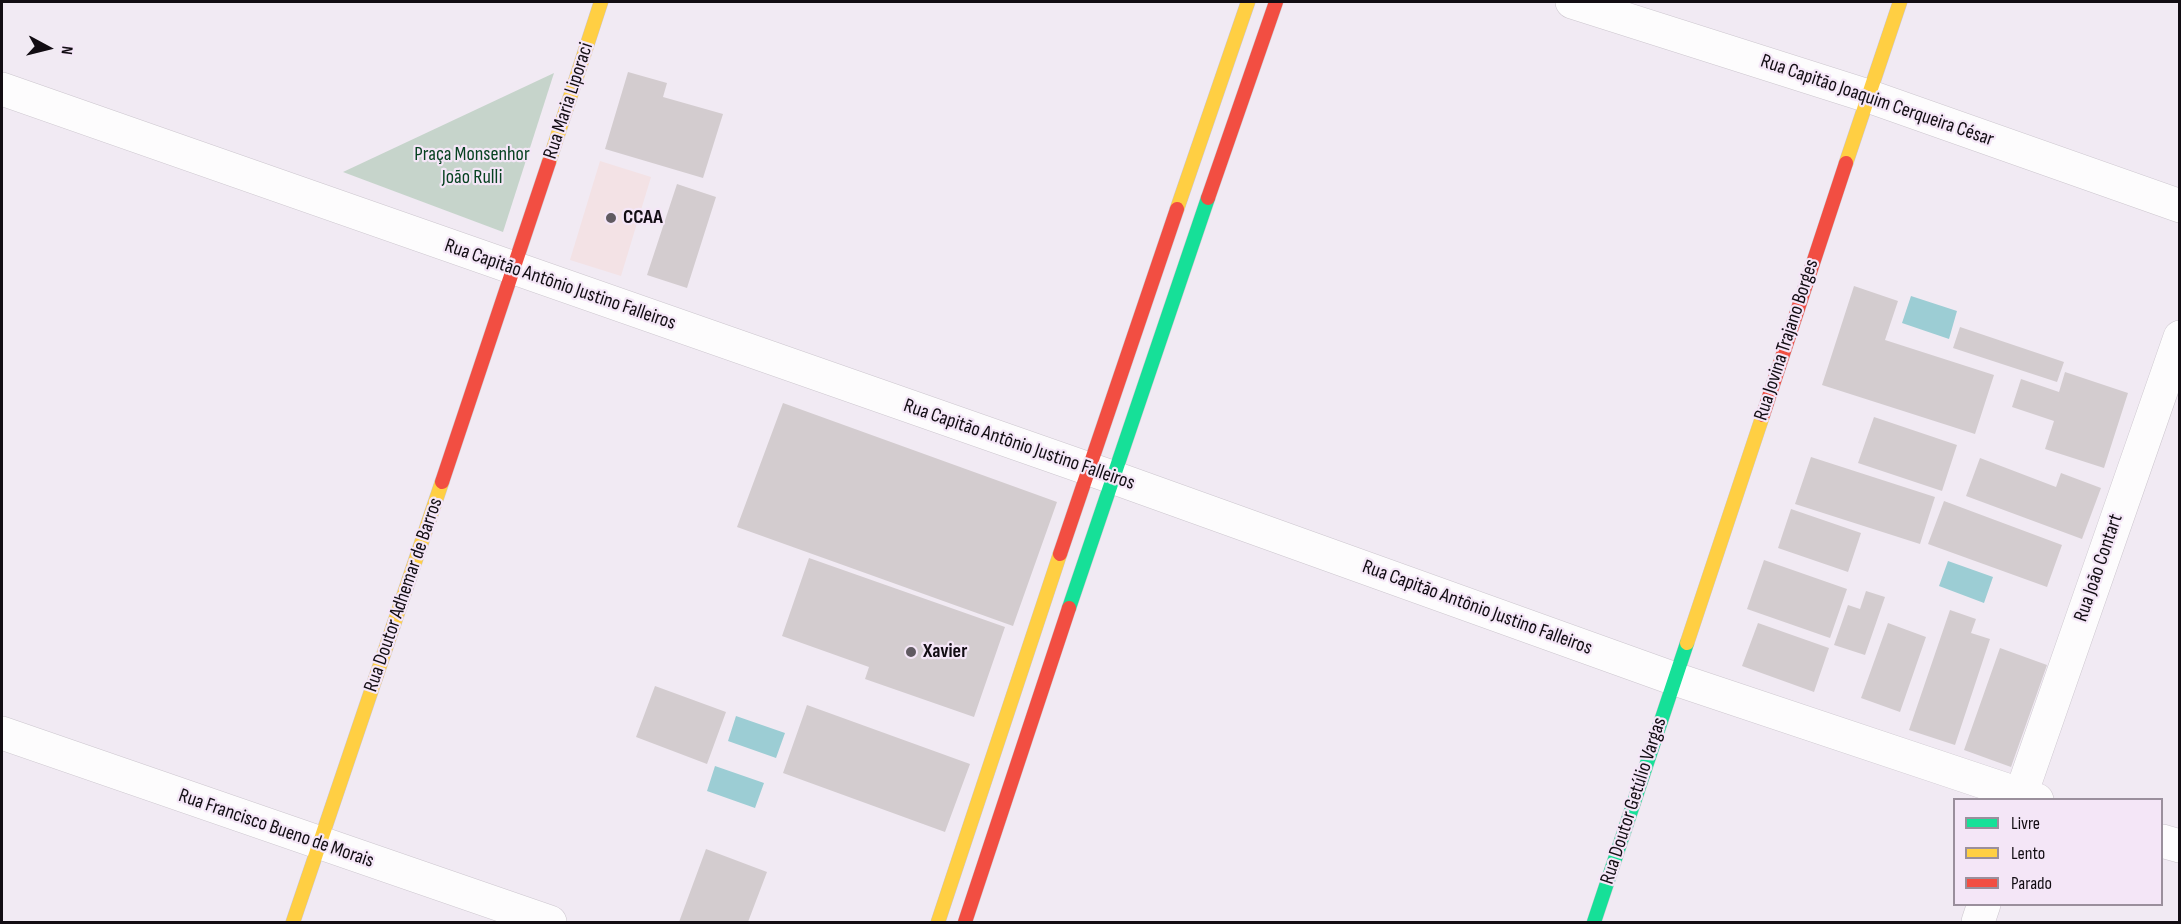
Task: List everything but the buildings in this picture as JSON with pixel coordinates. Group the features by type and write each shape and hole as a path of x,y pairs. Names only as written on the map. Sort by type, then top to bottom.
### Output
{"street":[{"name":"Rua Maria Liporaci","path":"514,268 601,2"},
{"path":"965,922 1100,473 1248,2"},
{"path":"938,922 1100,473 1276,2"},
{"name":"Rua Capitão Joaquim Cerqueira César","path":"1572,2 1868,96 2180,206"},
{"name":"Rua Jovina Trajano Borges","path":"1675,679 1900,2"},
{"name":"Rua Capitão Antônio Justino Falleiros","path":"2,89 1100,473 1675,679 2026,798"},
{"name":"Rua Doutor Adhemar de Barros","path":"293,922 514,268"},
{"name":"Rua João Contart","path":"2026,798 2180,338"},
{"name":"Rua Doutor Getúlio Vargas","path":"1594,922 1675,679"},
{"name":"Rua Francisco Bueno de Morais","path":"2,733 550,922"},
{"path":"2163,841 2180,846"},
{"path":"1978,922 1983,906"}],"shaded area":[{"name":"CCAA","path":"600,161 651,177 621,276 570,260"}],"green space":[{"name":"Praça Monsenhor João Rulli","path":"554,73 503,232 343,172"}],"water":[{"path":"1911,296 1957,311 1949,339 1902,323"},
{"path":"1948,561 1993,577 1984,603 1939,586"},
{"path":"736,716 785,733 776,758 728,741"},
{"path":"715,766 764,783 755,808 707,791"}],"traffic: fast":[{"path":"1069,608 1208,198"},
{"path":"1594,922 1687,643"}],"traffic: slow":[{"path":"549,162 601,2"},
{"path":"1177,209 1248,2"},
{"path":"1846,163 1900,2"},
{"path":"1687,643 1763,415"},
{"path":"293,922 442,482"},
{"path":"938,922 1060,554"}],"traffic: jam":[{"path":"1208,198 1276,2"},
{"path":"442,482 549,162"},
{"path":"1763,415 1846,163"},
{"path":"1060,554 1177,209"},
{"path":"965,922 1069,608"}],"place":[{"name":"CCAA","path":"611,218"},
{"name":"Xavier","path":"911,652"}]}
